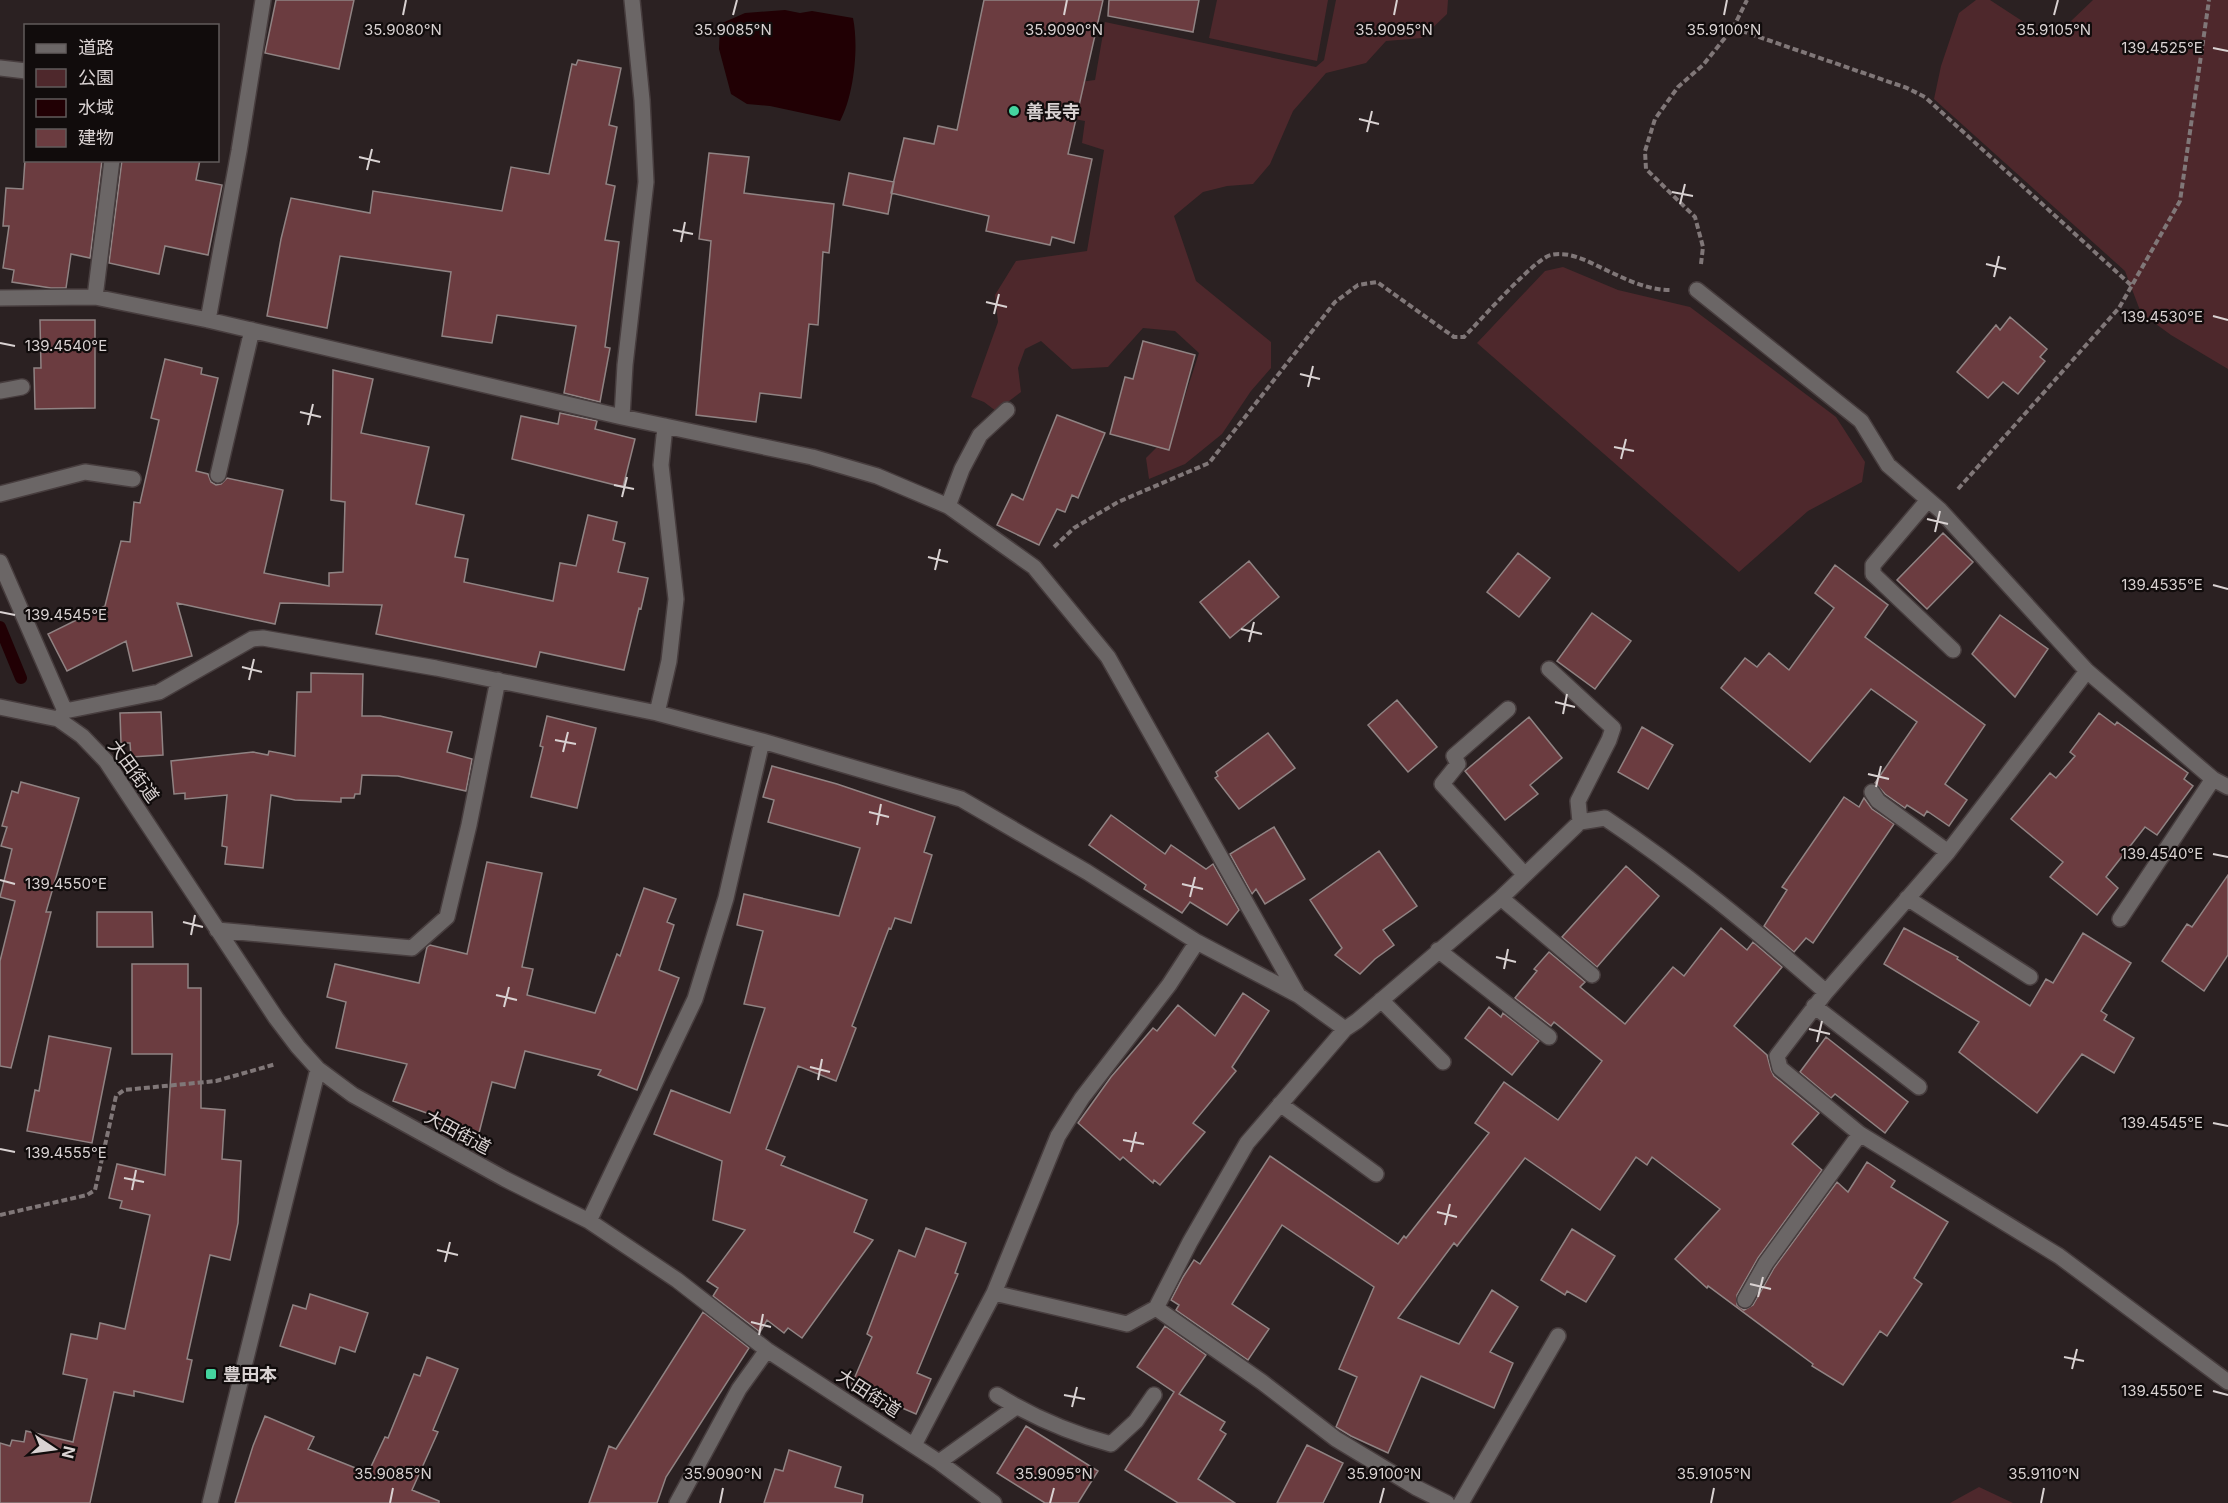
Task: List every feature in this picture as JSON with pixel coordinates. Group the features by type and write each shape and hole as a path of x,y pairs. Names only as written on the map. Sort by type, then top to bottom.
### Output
{"street":[{"path":"208,320 239,152 263,0"},
{"path":"622,417 625,364 646,182 642,100 632,0"},
{"path":"0,68 24,71"},
{"path":"95,297 112,162"},
{"path":"1697,290 1862,421 1888,465 1934,505 2087,670 2213,778 2228,787"},
{"path":"0,298 95,297 208,320 622,417 812,457 877,476 948,506 1034,567 1108,657 1298,995"},
{"path":"218,475 252,330"},
{"path":"0,392 22,387"},
{"path":"948,506 962,469 980,435 1006,410"},
{"path":"657,713 669,661 676,599 661,465 665,426"},
{"path":"0,494 85,472 133,479"},
{"path":"1934,505 1873,565 1873,574 1953,650"},
{"path":"0,562 62,715 159,692 252,639 263,638 498,680 657,713 961,799 1088,872 1197,942 1298,995 1345,1029"},
{"path":"1549,669 1613,728 1610,740 1578,801 1580,822"},
{"path":"2087,670 1948,852 1814,1006 1777,1056 1780,1068 1860,1134 2059,1256 2228,1382"},
{"path":"218,930 412,948 447,917 469,825 498,680"},
{"name":"大田街道","path":"0,707 62,715 106,761 298,1047 318,1069 353,1095 408,1127 589,1221 677,1281 767,1350 914,1445 994,1503"},
{"path":"1508,709 1454,756 1458,764 1442,784 1524,874"},
{"path":"589,1221 695,999 726,898 762,741"},
{"path":"2120,919 2213,778"},
{"path":"1872,792 1878,801 1948,852"},
{"path":"994,1293 1127,1324 1156,1308 1190,1242 1247,1143 1345,1029 1501,898 1580,822 1605,818 1658,853 1777,949 1826,992"},
{"path":"1501,898 1592,975"},
{"path":"1907,898 2030,977"},
{"path":"914,1445 994,1293 1058,1136 1082,1098 1169,985 1197,942"},
{"path":"1438,950 1549,1037"},
{"path":"1381,1000 1443,1062"},
{"path":"1814,1006 1919,1087"},
{"path":"210,1503 318,1069"},
{"path":"1280,1104 1376,1174"},
{"path":"1745,1300 1766,1263 1860,1134"},
{"path":"1156,1308 1263,1382 1336,1439 1417,1488 1447,1503"},
{"path":"1461,1503 1558,1336"},
{"path":"677,1503 739,1389 767,1350"},
{"path":"997,1395 1033,1416 1085,1437 1111,1444 1136,1421 1154,1395"},
{"path":"939,1462 1016,1407"}],"path":[{"path":"1034,567 1074,528 1109,507 1209,463 1335,302 1358,285 1377,282 1454,337 1464,338 1527,273 1548,255 1568,254 1631,282 1661,290 1697,290 1703,247 1695,217 1646,169 1645,151 1655,119 1678,87 1702,65 1733,28 1747,0"},
{"path":"1934,505 2119,308 2181,201 2209,0"},
{"path":"1733,28 1907,88 1925,97 2132,286"},
{"path":"0,1215 87,1195 95,1190 116,1096 124,1090 216,1081 274,1065 298,1047"}],"green space":[{"path":"1217,0 1328,0 1317,61 1209,38"},
{"path":"1336,0 1448,0 1447,14 1422,38 1386,41 1366,63 1326,73 1293,111 1270,164 1253,184 1227,186 1203,192 1174,216 1196,281 1271,342 1271,368 1251,391 1222,434 1185,464 1149,479 1146,458 1174,430 1199,353 1175,331 1143,328 1108,367 1072,369 1041,341 1025,349 1018,368 1021,392 996,411 984,402 971,397 998,322 995,295 1016,261 1087,251 1104,150 1082,143 1085,121 1074,119 1080,82 1095,80 1105,22 1316,67 1324,60"},
{"path":"1976,0 1990,0 2036,30 2070,22 2093,0 2228,0 2228,369 2171,335 2141,313 2125,271 1934,99 1941,66 1959,13"},
{"path":"1563,267 1618,290 1690,307 1836,417 1865,462 1862,482 1808,511 1739,572 1477,343 1545,271"},
{"path":"1979,1487 2013,1503 1950,1503"}],"water":[{"path":"785,10 800,13 812,11 853,18 854,71 849,98 840,121 770,106 747,104 731,94 719,49 720,24 745,13"}],"building":[{"path":"276,0 354,0 339,69 265,53"},
{"name":"善長寺","path":"984,0 1103,0 1068,154 1092,159 1074,243 1052,237 1050,245 986,231 989,216 891,193 904,138 934,144 938,126 957,130"},
{"path":"1109,0 1199,0 1193,32 1108,16"},
{"path":"578,60 621,68 609,125 617,127 606,184 615,186 605,240 619,242 605,347 610,348 600,402 564,393 576,326 497,315 492,343 442,336 451,272 340,256 327,328 267,316 291,198 370,213 373,191 502,211 511,167 549,174 572,64 576,65"},
{"path":"709,153 749,157 744,193 834,204 829,253 823,252 818,325 809,324 801,398 760,393 756,422 696,415 711,241 699,239"},
{"path":"25,162 102,162 90,258 71,254 66,288 12,282 14,270 3,268 9,226 3,226 6,188 23,189"},
{"path":"122,162 200,162 196,180 222,185 208,255 165,246 159,274 109,263"},
{"path":"849,173 894,182 888,214 843,205"},
{"path":"2010,317 2047,349 2040,357 2045,361 2018,394 2003,382 1988,398 1957,372 1996,325 2000,330"},
{"path":"40,320 95,320 95,408 35,409 34,368 41,368"},
{"path":"1143,341 1195,355 1169,450 1110,434 1125,377 1133,379"},
{"path":"165,359 202,368 201,374 218,378 196,471 208,474 211,482 216,485 221,484 227,478 283,490 264,573 329,586 329,573 343,572 345,502 331,500 333,370 373,379 361,433 429,447 416,504 464,515 455,557 468,559 464,582 553,601 560,563 576,566 588,515 617,522 613,540 625,543 618,572 648,578 624,670 540,652 536,667 376,634 382,605 280,603 275,624 177,603 192,656 133,671 126,641 67,671 48,634 105,606 121,541 130,542 134,502 140,503 159,420 151,418"},
{"path":"560,413 597,421 595,429 635,439 623,487 512,459 521,416 558,424"},
{"path":"1057,415 1105,433 1078,498 1072,495 1065,512 1057,509 1039,545 997,525 1012,494 1023,500"},
{"path":"1943,533 1973,562 1927,609 1897,580"},
{"path":"1518,553 1550,578 1519,617 1487,592"},
{"path":"1249,561 1279,597 1230,638 1200,602"},
{"path":"1835,565 1888,605 1865,637 1985,725 1945,784 1967,800 1949,826 1927,811 1924,816 1907,805 1905,808 1885,794 1875,783 1917,722 1871,689 1810,762 1721,688 1745,658 1757,667 1769,653 1789,670 1834,608 1815,593"},
{"path":"1592,613 1631,641 1595,689 1557,661"},
{"path":"2000,615 2048,649 2015,697 1972,654"},
{"path":"311,673 363,674 362,716 380,716 452,732 447,752 472,759 466,791 398,776 362,775 360,794 355,794 354,798 341,798 341,802 295,800 271,795 263,868 225,864 227,847 222,846 227,795 185,799 185,793 174,794 171,761 253,752 268,755 269,751 295,756 297,692 311,692"},
{"path":"1397,700 1437,747 1408,772 1368,725"},
{"path":"161,712 163,755 131,757 130,743 121,743 120,713"},
{"path":"2099,713 2115,725 2117,722 2188,773 2184,779 2193,786 2157,835 2145,827 2106,877 2118,888 2097,915 2050,877 2063,862 2011,819 2050,773 2056,778 2075,756 2070,752"},
{"path":"547,716 596,728 577,808 531,797 543,747 540,746"},
{"path":"1529,717 1562,758 1530,785 1538,794 1505,820 1465,771"},
{"path":"1642,727 1673,745 1648,789 1618,772"},
{"path":"1268,733 1295,768 1239,809 1215,778 1218,776 1216,772"},
{"path":"772,766 837,784 935,817 924,852 932,855 911,923 895,918 891,929 889,928 852,1026 856,1028 836,1081 798,1066 766,1149 785,1157 781,1165 867,1200 854,1232 873,1240 802,1338 788,1328 784,1333 767,1320 760,1332 713,1296 718,1288 707,1281 745,1230 713,1220 722,1161 654,1134 671,1090 730,1113 765,1008 744,1004 763,931 737,925 744,894 839,916 860,848 768,822 774,800 763,797"},
{"path":"21,782 79,798 46,912 51,912 11,1068 0,1066 0,961 15,901 0,897 12,849 1,846 7,827 2,826 12,791 18,793"},
{"path":"1844,797 1859,807 1864,798 1872,809 1894,824 1813,943 1806,938 1794,952 1764,926 1787,890 1782,887"},
{"path":"1111,815 1165,854 1171,845 1206,869 1213,864 1239,910 1227,925 1190,902 1182,913 1144,889 1146,885 1089,845"},
{"path":"1274,827 1305,879 1265,904 1256,889 1252,894 1230,854"},
{"path":"1379,851 1417,906 1383,930 1394,945 1360,974 1335,955 1342,948 1310,900"},
{"path":"487,862 542,873 522,967 533,969 527,995 595,1013 617,954 620,956 644,888 676,899 667,922 674,925 659,970 679,978 637,1090 598,1075 601,1070 525,1051 515,1088 492,1082 479,1133 436,1123 438,1117 393,1101 407,1064 336,1048 346,1002 327,997 335,964 419,983 427,947 430,945 467,954"},
{"path":"1626,866 1659,896 1597,967 1562,937"},
{"path":"2228,875 2228,955 2204,991 2162,961 2187,924 2192,927"},
{"path":"97,912 152,912 153,947 97,947"},
{"path":"1721,928 1747,950 1753,942 1782,967 1734,1026 1767,1055 1774,1076 1819,1113 1792,1144 1822,1170 1758,1258 1737,1295 1737,1305 1744,1310 1753,1305 1774,1268 1837,1182 1848,1192 1867,1162 1895,1181 1891,1187 1948,1222 1914,1278 1922,1284 1887,1336 1880,1331 1843,1385 1812,1366 1813,1364 1708,1286 1707,1288 1675,1259 1720,1209 1652,1157 1647,1165 1636,1157 1600,1210 1525,1158 1457,1246 1454,1243 1398,1318 1459,1344 1492,1290 1518,1307 1490,1352 1513,1363 1494,1408 1421,1376 1388,1453 1336,1427 1357,1377 1339,1369 1374,1287 1282,1225 1232,1304 1269,1329 1248,1360 1176,1310 1179,1305 1171,1300 1183,1277 1194,1260 1200,1264 1270,1156 1398,1244 1404,1236 1406,1238 1489,1133 1475,1123 1504,1082 1558,1120 1602,1061 1554,1022 1551,1026 1515,998 1537,971 1534,969 1549,952 1585,982 1580,987 1625,1024 1673,967 1684,976"},
{"path":"1904,928 1958,957 1957,959 2030,1006 2046,979 2053,983 2083,933 2131,963 2101,1011 2107,1015 2104,1020 2134,1038 2114,1073 2082,1054 2037,1113 1959,1052 1979,1022 1884,964"},
{"path":"132,964 188,964 188,988 201,988 201,1108 225,1110 222,1159 241,1161 238,1223 230,1260 210,1255 187,1359 192,1360 183,1402 134,1391 134,1396 114,1392 90,1503 0,1503 0,1443 10,1446 12,1440 24,1442 26,1431 73,1442 87,1379 63,1374 71,1334 97,1339 100,1323 125,1329 150,1215 120,1208 122,1201 109,1198 117,1164 165,1175 172,1054 132,1054"},
{"path":"1243,993 1269,1011 1232,1067 1236,1071 1193,1123 1205,1132 1160,1185 1154,1180 1153,1183 1123,1157 1120,1160 1078,1123 1111,1077 1153,1028 1157,1031 1178,1005 1215,1036"},
{"path":"1489,1007 1501,1017 1503,1013 1539,1041 1512,1075 1465,1038"},
{"path":"49,1036 111,1048 92,1143 27,1131 35,1090 39,1091"},
{"path":"1826,1037 1908,1102 1885,1133 1835,1094 1831,1098 1800,1072"},
{"path":"926,1228 966,1243 955,1273 958,1274 917,1373 931,1379 916,1414 851,1386 872,1337 867,1334 899,1250 915,1257"},
{"path":"1572,1229 1615,1256 1586,1302 1567,1291 1565,1295 1541,1280"},
{"path":"310,1294 368,1313 355,1352 340,1347 335,1364 280,1346 293,1305 306,1309"},
{"path":"703,1312 749,1348 666,1477 657,1503 589,1503 609,1446 616,1449"},
{"path":"1165,1326 1206,1355 1179,1394 1225,1422 1220,1430 1226,1434 1198,1479 1235,1503 1178,1503 1125,1470 1174,1392 1137,1367"},
{"path":"427,1357 458,1369 433,1430 438,1432 412,1490 439,1501 439,1503 235,1503 265,1416 314,1437 308,1449 368,1473 385,1437 388,1438 414,1374 420,1376"},
{"path":"1026,1426 1098,1471 1078,1503 1045,1503 997,1473"},
{"path":"1307,1445 1343,1463 1323,1503 1277,1503"},
{"path":"789,1450 841,1467 835,1487 863,1495 862,1503 764,1503 775,1469 783,1471"}],"waterway":[{"path":"0,627 21,678"}],"place":[{"name":"善長寺","path":"1014,111"},
{"name":"豊田本","path":"211,1374"}]}
